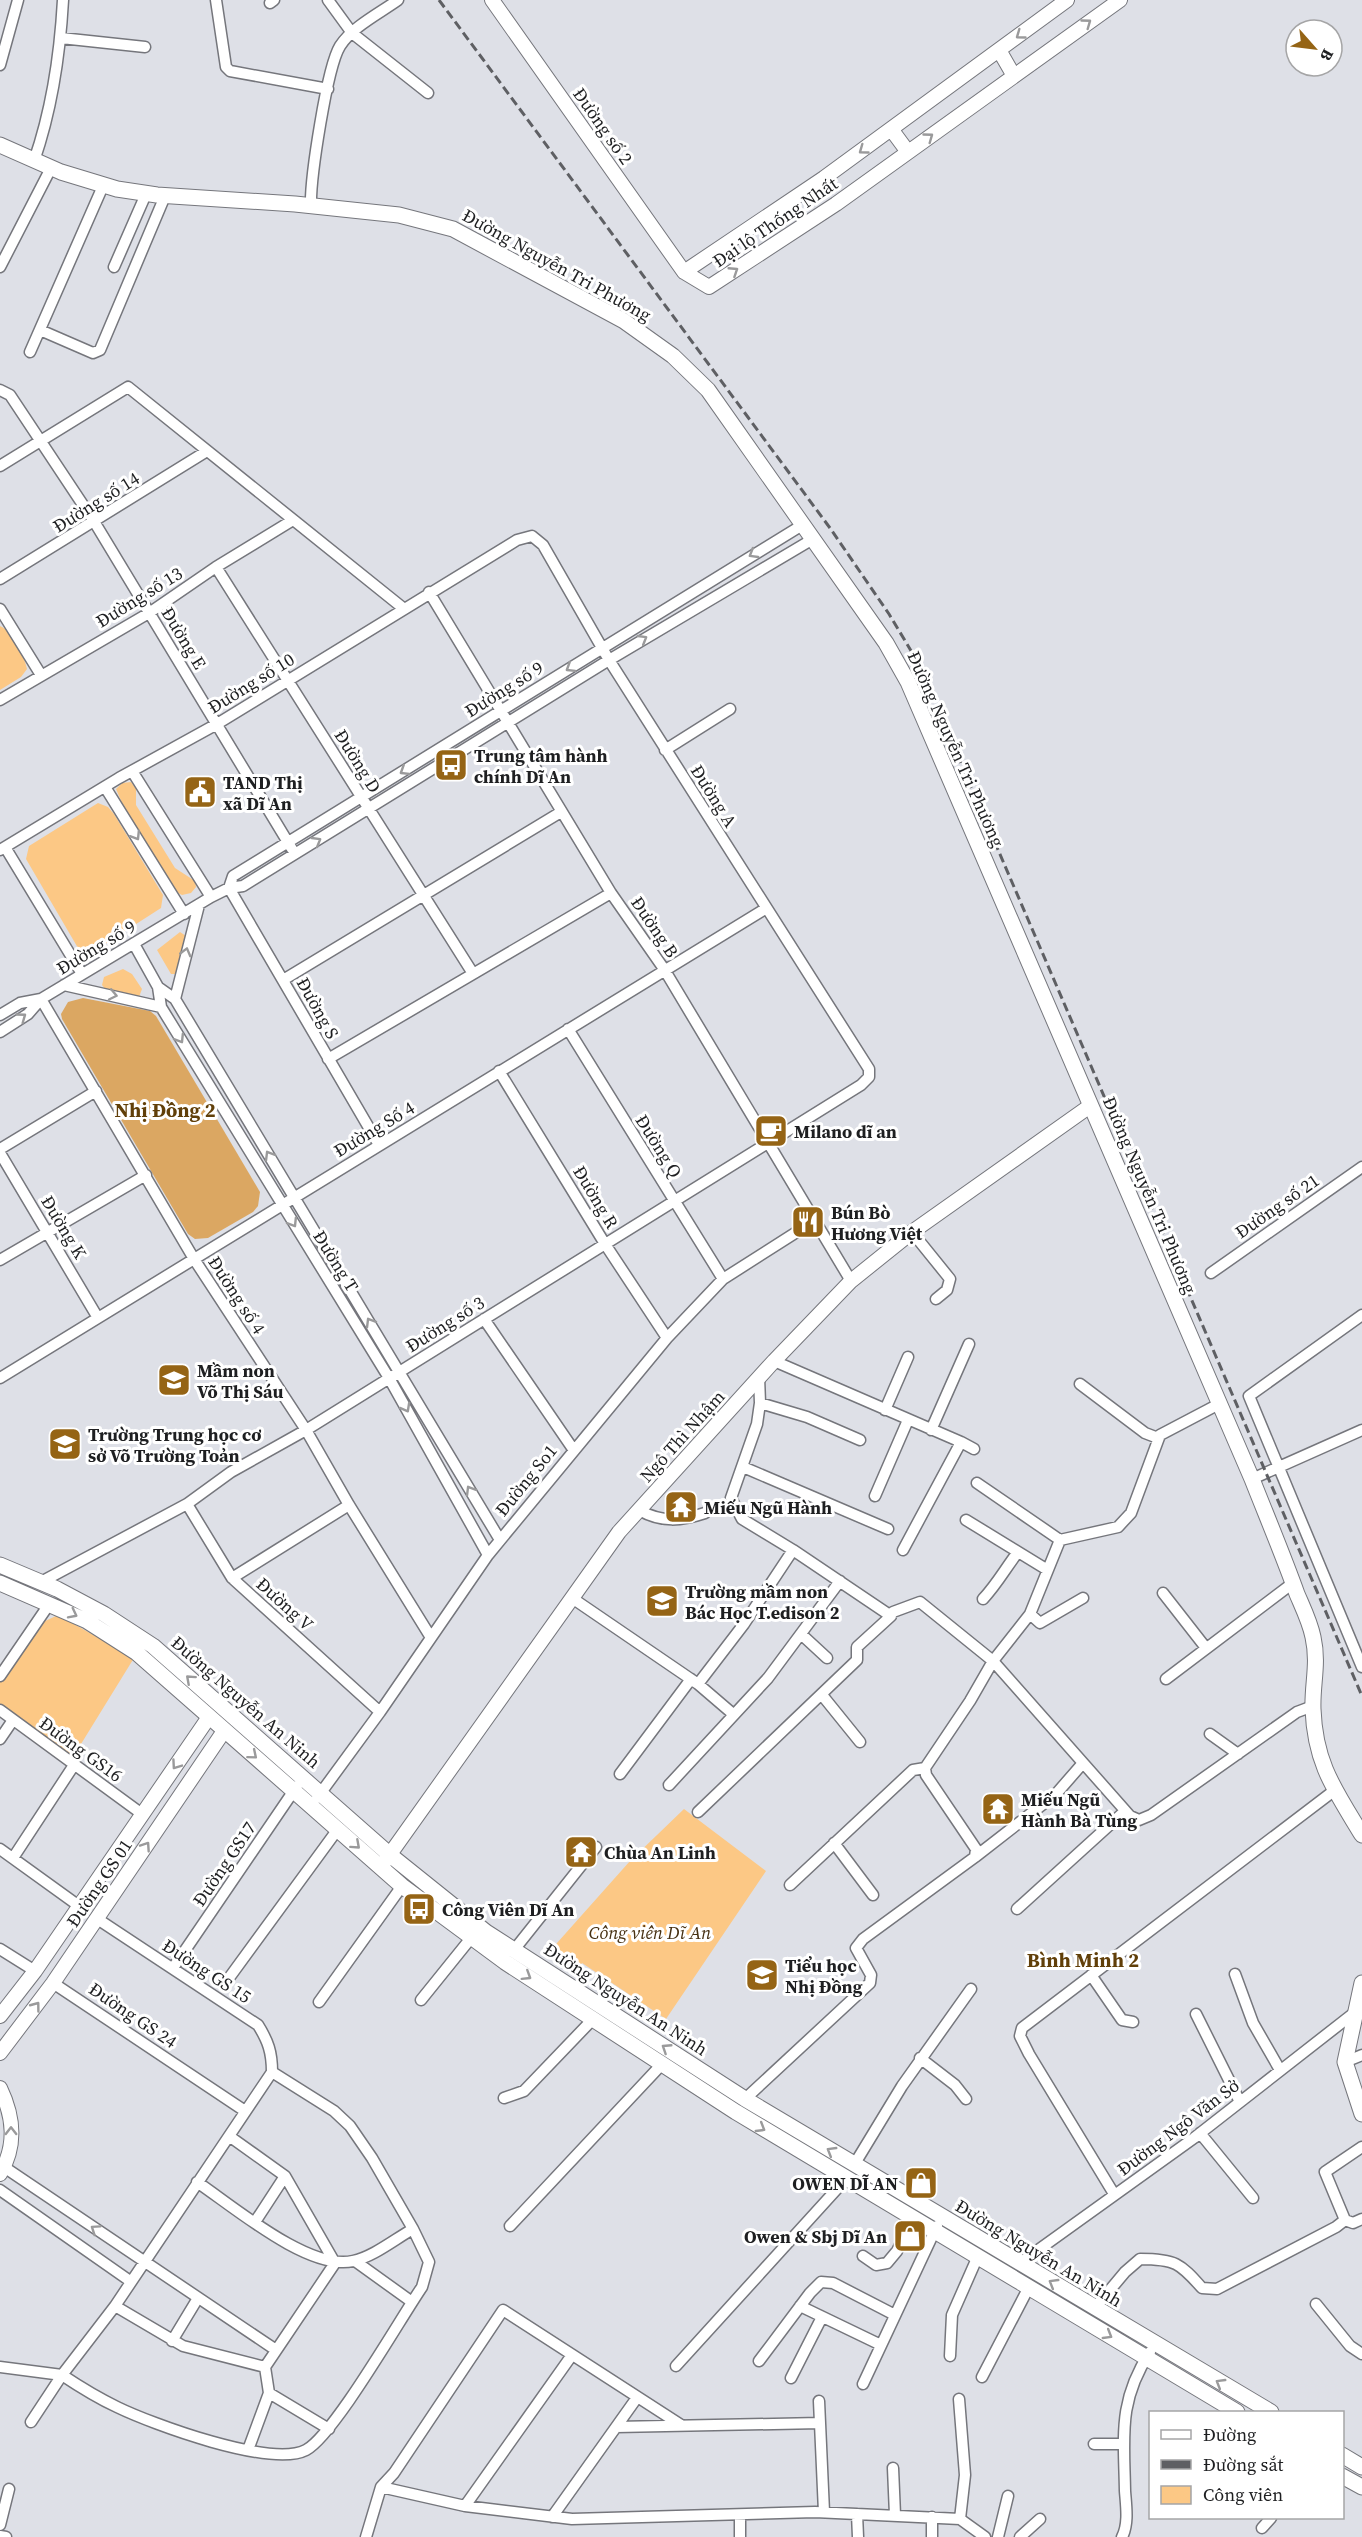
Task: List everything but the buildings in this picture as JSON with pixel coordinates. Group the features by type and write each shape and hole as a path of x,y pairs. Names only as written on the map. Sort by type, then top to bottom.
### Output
{"main road":[{"name":"Đường Nguyễn Tri Phương","path":"0,145 34,162 103,186 146,194 399,215 453,229 577,294 638,330 679,362 708,390 886,643 908,682 1252,1479 1293,1583 1313,1635 1316,1686 1313,1706 1317,1753 1335,1790 1362,1835"},
{"name":"Đường Nguyễn An Ninh","path":"0,1565 40,1582 54,1596"},
{"name":"Đường Nguyễn An Ninh","path":"0,1582 54,1596 139,1636 214,1711 385,1861 402,1886 471,1938 510,1956 744,2099 913,2218 938,2224 978,2256 1235,2411"},
{"name":"Đường Nguyễn An Ninh","path":"316,1800 338,1828 459,1913 510,1956 594,2018 736,2112 850,2172 938,2224 1020,2263 1268,2411"},
{"path":"1362,1983 1345,2062 1362,2114"},
{"path":"736,2112 744,2099"},
{"path":"1344,2456 1362,2467"},
{"path":"1344,2477 1362,2487"}],"street":[{"path":"0,65 18,0"},
{"path":"34,162 46,125 61,38 63,0"},
{"path":"216,0 226,67 230,71 328,89"},
{"path":"328,0 352,33 428,93"},
{"path":"311,206 314,168 336,54 352,33 398,0"},
{"name":"Đường số 2","path":"492,0 684,272"},
{"name":"Đại lộ Thống Nhất","path":"1067,0 891,129 684,272 709,287 836,204 1120,0"},
{"path":"61,38 145,47"},
{"path":"999,50 1014,76"},
{"path":"891,129 908,152"},
{"path":"0,267 51,168"},
{"path":"30,352 103,186"},
{"path":"114,267 146,194"},
{"path":"40,330 93,353 100,350 165,196"},
{"path":"765,218 781,240"},
{"path":"0,466 128,387 403,608"},
{"name":"Đường E","path":"0,390 10,395 95,523 295,855"},
{"name":"Đường số 14","path":"0,579 95,523 207,451"},
{"name":"Đường số 13","path":"0,700 149,613 216,567 293,520"},
{"name":"Đường số 9","path":"229,888 233,876 804,524"},
{"name":"Đường A","path":"516,540 532,536 543,545 609,660 765,909 869,1069 869,1077 861,1085"},
{"name":"Đường số 9","path":"0,1032 28,1014 41,999 82,974 211,897 229,888 243,886 609,660 813,539"},
{"name":"Đường số 10","path":"3,848 132,771 217,724 516,540"},
{"name":"Đường D","path":"216,567 472,972"},
{"name":"Đường B","path":"429,592 611,893 664,969 766,1143 851,1281"},
{"path":"0,609 41,675"},
{"path":"665,750 730,709"},
{"path":"132,771 211,897"},
{"path":"105,787 184,914"},
{"path":"283,980 561,812"},
{"path":"3,848 82,974"},
{"name":"Đường S","path":"229,888 379,1145"},
{"path":"328,1059 472,972 611,893"},
{"path":"175,999 199,905"},
{"name":"Đường Số 4","path":"0,1378 765,909"},
{"name":"Đường T","path":"134,944 158,987 161,1007 389,1378 488,1555"},
{"path":"64,985 161,1007"},
{"name":"Đường T","path":"158,987 175,999 500,1540"},
{"name":"Đường số 9","path":"0,1015 20,1003 41,999"},
{"name":"Đường số 4","path":"41,999 194,1259 306,1430 349,1505 430,1636"},
{"name":"Đường Q","path":"568,1029 723,1279"},
{"name":"Đường R","path":"500,1071 605,1244 667,1338"},
{"name":"Đường số 3","path":"40,1582 187,1504 231,1472 306,1430 861,1085"},
{"path":"0,1151 96,1091"},
{"name":"Ngô Thì Nhậm","path":"385,1861 619,1532 759,1377 851,1281 912,1232 1090,1106"},
{"name":"Đường K","path":"0,1151 98,1318"},
{"name":"Đường số 21","path":"1211,1273 1362,1167"},
{"path":"0,1260 146,1175"},
{"name":"Đường So1","path":"316,1800 380,1712 430,1636 488,1555 573,1449 667,1338 723,1279 814,1221"},
{"path":"912,1232 950,1278 947,1290 936,1299"},
{"path":"1362,1315 1249,1396 1362,1666"},
{"path":"484,1319 573,1449"},
{"path":"931,1430 969,1344"},
{"path":"885,1410 908,1357"},
{"path":"774,1361 974,1449"},
{"path":"698,1812 857,1660 857,1647 891,1616 750,1524 735,1509 731,1498 752,1442 760,1403 759,1377"},
{"path":"1080,1384 1145,1433 1158,1438"},
{"path":"760,1403 807,1417 860,1440"},
{"path":"978,1483 1060,1540 1111,1529 1125,1522 1131,1513 1158,1438 1219,1404"},
{"path":"875,1496 908,1420"},
{"path":"1252,1479 1362,1430"},
{"path":"903,1550 961,1442"},
{"path":"743,1467 888,1529"},
{"name":"Đường V","path":"187,1504 232,1578 380,1712"},
{"path":"232,1578 349,1505"},
{"path":"639,1510 651,1517 680,1521 705,1513"},
{"path":"966,1520 1046,1569"},
{"path":"975,1857 976,1849 926,1775 925,1768 970,1701 993,1661 1030,1614 1046,1569 1060,1540"},
{"path":"620,1774 744,1624 793,1550"},
{"path":"982,1599 1002,1579 1005,1570 1018,1552"},
{"path":"669,1785 768,1678 840,1581"},
{"path":"1166,1679 1293,1583"},
{"path":"1163,1593 1206,1648"},
{"path":"0,1676 54,1596"},
{"path":"572,1598 695,1682 733,1714"},
{"path":"1030,1614 1040,1623 1083,1598"},
{"path":"894,1612 920,1602 993,1661 1125,1811 1139,1820 1151,1815 1297,1712 1313,1706"},
{"path":"801,1634 827,1658"},
{"path":"822,1695 860,1742"},
{"name":"Đường GS16","path":"0,1710 142,1814"},
{"name":"Đường GS 01","path":"0,2016 35,1971 214,1711"},
{"path":"0,1739 14,1720"},
{"name":"Đường GS 01","path":"0,2053 53,1983 229,1724"},
{"path":"1210,1734 1238,1754"},
{"path":"744,2099 870,1983 871,1975 856,1948 863,1940 1056,1794 1083,1763"},
{"path":"13,1858 74,1765"},
{"path":"790,1885 913,1770 925,1768"},
{"name":"Đường GS17","path":"173,1968 298,1784"},
{"path":"1114,2194 1020,2036 1022,2028 1335,1790"},
{"path":"1017,1909 1125,1811"},
{"path":"142,1814 159,1826"},
{"path":"229,1978 338,1828"},
{"path":"834,1843 873,1895"},
{"path":"510,1956 596,1847"},
{"path":"0,1849 96,1918"},
{"path":"319,2002 402,1886"},
{"name":"Đường GS 15","path":"96,1918 258,2025 268,2041 272,2054 272,2072"},
{"path":"421,2000 471,1938"},
{"name":"Đường GS 24","path":"0,1949 245,2111"},
{"path":"1234,1974 1253,2023 1280,2070"},
{"path":"1091,1975 1122,2020 1133,2022"},
{"path":"676,2366 850,2172 920,2058 971,1989"},
{"name":"Đường Ngô Văn Sở","path":"1020,2263 1200,2133 1354,2013"},
{"path":"1196,2014 1240,2102"},
{"path":"504,2098 524,2091 594,2018"},
{"path":"1345,2062 1362,2055"},
{"path":"920,2058 955,2085 966,2099"},
{"path":"510,2226 663,2063"},
{"path":"0,2367 62,2375 134,2415 170,2429 249,2450 295,2453 306,2450 329,2429 422,2286 429,2262 413,2229 372,2158 350,2126 334,2111 272,2072 115,2306 62,2375 32,2422"},
{"path":"0,2088 9,2106 13,2127 11,2147 2,2170 144,2261 276,2350"},
{"path":"1200,2133 1253,2198"},
{"path":"229,2136 285,2176 335,2263"},
{"path":"1362,2147 1325,2172 1345,2220 1353,2223 1362,2219"},
{"path":"255,2222 285,2176"},
{"path":"198,2182 255,2222 311,2257 335,2263 355,2261 413,2229"},
{"path":"0,2190 130,2281"},
{"path":"862,2256 876,2265 887,2264 897,2251 913,2218"},
{"path":"1094,2309 1125,2272 1140,2259 1166,2259 1182,2265 1202,2288 1217,2289 1254,2272 1345,2220"},
{"path":"863,2384 938,2224"},
{"path":"950,2356 952,2315 978,2256"},
{"path":"355,2261 411,2302"},
{"path":"249,2450 269,2393 265,2367 335,2263"},
{"path":"759,2361 821,2282 833,2283 895,2316"},
{"path":"982,2377 1029,2288"},
{"path":"172,2341 198,2298"},
{"path":"1316,2304 1350,2346 1362,2354"},
{"path":"115,2306 183,2346 265,2367"},
{"path":"800,2306 881,2345"},
{"path":"366,2537 381,2487 394,2473 503,2310 636,2399 681,2425"},
{"path":"791,2378 822,2317"},
{"path":"1122,2537 1126,2517 1124,2425 1130,2388 1155,2344"},
{"path":"465,2506 572,2355"},
{"path":"269,2393 329,2429"},
{"path":"552,2517 636,2399"},
{"path":"959,2399 965,2475 960,2519"},
{"path":"819,2401 824,2512"},
{"path":"616,2427 820,2423"},
{"path":"1094,2444 1124,2444"},
{"path":"893,2468 895,2515"},
{"path":"381,2487 465,2506 572,2519 824,2512 895,2515 960,2519 985,2537"},
{"path":"0,2525 9,2489"},
{"path":"998,2537 1008,2496"},
{"path":"857,2514 858,2537"},
{"path":"740,2516 740,2537"},
{"path":"932,2517 932,2537"},
{"path":"1020,2537 1040,2518"},
{"path":"1262,2528 1269,2519"}],"green space":[{"path":"0,626 17,644 27,669 21,677 0,690"},
{"path":"131,782 136,789 136,805 175,868 195,881 196,887 191,893 182,895 176,892 125,810 116,789 122,783"},
{"path":"98,803 108,807 114,814 163,895 161,908 91,953 78,948 26,859 29,846"},
{"path":"180,932 186,936 177,974 171,974 157,950"},
{"path":"123,969 132,974 142,989 139,997 105,989 102,985 104,977"},
{"path":"58,1615 134,1658 73,1757 0,1706 0,1682 41,1623"},
{"name":"Công viên Dĩ An","path":"684,1809 766,1871 666,2019 582,1963 576,1970 549,1952 630,1861"}],"shaded area":[{"path":"83,998 150,1011 156,1016 260,1192 258,1206 253,1212 208,1238 195,1239 188,1234 62,1019 61,1014 68,1002"}],"railway":[{"path":"439,0 830,528 889,614 916,659 1362,1696"}],"place":[{"name":"Trung tâm hành chính Dĩ An","path":"451,765"},
{"name":"TAND Thị xã Dĩ An","path":"200,792"},
{"name":"Milano dĩ an","path":"771,1131"},
{"name":"Bún Bò Hương Việt","path":"808,1222"},
{"name":"Mầm non Võ Thị Sáu","path":"174,1380"},
{"name":"Trường Trung học cơ sở Võ Trường Toản","path":"65,1444"},
{"name":"Miếu Ngũ Hành","path":"681,1507"},
{"name":"Trường mầm non Bác Học T.edison 2","path":"662,1601"},
{"name":"Miếu Ngũ Hành Bà Tùng","path":"998,1809"},
{"name":"Chùa An Linh","path":"581,1852"},
{"name":"Công Viên Dĩ An","path":"419,1909"},
{"name":"Tiểu học Nhị Đồng","path":"762,1975"},
{"name":"OWEN DĨ AN","path":"921,2183"},
{"name":"Owen & Sbj Dĩ An","path":"910,2236"}],"district":[{"name":"Nhị Đồng 2","path":"165,1110"},
{"name":"Bình Minh 2","path":"1083,1960"}]}
